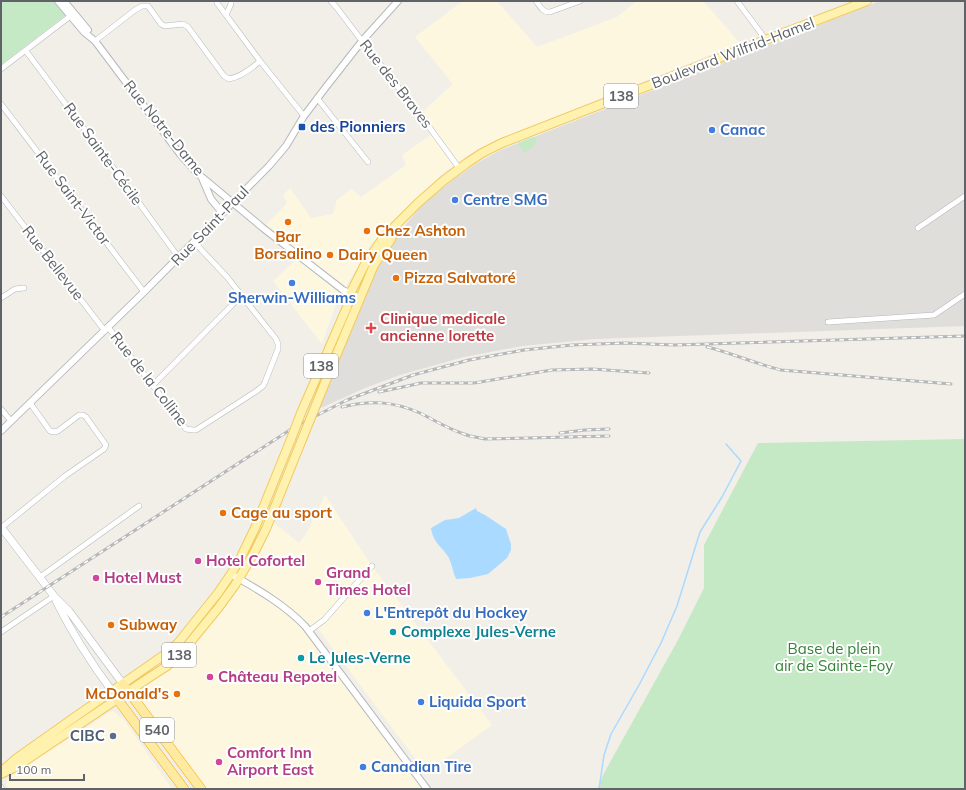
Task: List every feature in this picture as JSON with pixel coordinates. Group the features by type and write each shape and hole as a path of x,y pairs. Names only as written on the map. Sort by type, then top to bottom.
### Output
{"highway":[{"name":"540","path":"123,684 201,789"},
{"name":"540","path":"112,691 184,789"}],"main road":[{"name":"Boulevard Wilfrid-Hamel","path":"1,773 17,758 164,655 186,634 215,597 231,574 254,532 301,413 347,307 350,294 365,264 383,238 418,203 459,168 502,143 867,1"},
{"name":"Boulevard Wilfrid-Hamel","path":"1,773 16,767 118,699 176,658 219,607 239,578 266,529 374,265 391,239 396,225"},
{"path":"1,527 54,596 69,611 123,684"},
{"path":"54,596 68,624 112,691"}],"street":[{"name":"Rue Notre-Dame","path":"58,1 73,15"},
{"name":"Rue Notre-Dame","path":"64,1 84,32 93,39 180,154 201,176 263,228 343,290 360,298"},
{"path":"217,1 260,61 304,116"},
{"path":"226,15 231,1"},
{"name":"Rue des Braves","path":"331,1 427,124 459,168"},
{"name":"Rue Saint-Paul","path":"1,432 179,258 269,166 286,146 317,98 362,41 398,1"},
{"path":"536,1 547,13 580,1"},
{"path":"737,1 766,40"},
{"path":"93,39 100,36 135,10 142,6 148,6 161,24 165,26 183,24 188,27 224,76 229,79 235,78 251,69 260,61"},
{"path":"1,69 73,15"},
{"name":"Rue Sainte-Cécile","path":"26,51 179,258"},
{"path":"317,98 368,162"},
{"name":"Rue Saint-Victor","path":"1,104 144,292"},
{"path":"201,176 211,199 220,210 219,216"},
{"name":"Rue Bellevue","path":"1,196 107,329"},
{"path":"918,228 965,196"},
{"name":"Rue de la Colline","path":"107,329 153,385 186,429 196,430 263,386 278,349 276,339 227,278 194,242"},
{"path":"1,298 15,289 24,288"},
{"path":"828,322 934,315 965,294"},
{"path":"153,385 241,296"},
{"path":"1,527 65,476 104,449 106,445 83,415 79,415 58,431 54,432 50,430 30,403"},
{"path":"1,409 11,421"},
{"path":"40,577 139,506"},
{"path":"309,631 324,620 372,566"},
{"path":"231,574 282,605 309,631 427,789"},
{"path":"1,632 54,596"}],"shaded area":[{"path":"463,1 497,1 537,47 617,17 637,1 703,1 740,43 496,140 468,155 442,174 372,243 337,301 322,344 273,281 298,258 263,228 287,203 283,195 290,188 311,218 333,214 337,200 351,189 361,197 406,165 402,155 431,135 418,116 453,84 415,37"},
{"path":"880,1 965,1 965,326 596,339 522,346 464,357 400,375 365,388 321,408 313,401 373,276 393,243 407,223 425,202 477,163 501,150"},
{"path":"325,495 372,566 492,725 426,773 316,626 309,631 427,789 201,789 128,692 167,666 219,607 269,519 299,543 306,534"},
{"path":"113,711 124,720 172,789 9,789 6,785 7,779 12,775 50,749 69,739"}],"green space":[{"path":"1,1 57,1 67,14 1,65"},
{"path":"535,137 537,143 525,153 518,143"},
{"name":"Base de plein air de Sainte-Foy","path":"965,439 965,789 598,789 603,775 678,640 704,588 704,545 758,443"}],"water":[{"path":"476,508 477,511 506,529 511,544 511,550 507,558 488,574 456,579 449,558 436,541 431,528 445,520 459,518"}],"waterway":[{"path":"599,789 604,755 611,734 661,643 677,606 700,532 722,497 741,461 726,444"}],"railway":[{"path":"1,617 296,426 347,400 413,375 469,360 524,350 572,345 625,343 674,345 965,336"},
{"path":"707,347 781,370 951,384"},
{"path":"379,392 421,383 474,383 552,370 592,369 649,373"},
{"path":"342,407 362,403 381,403 400,406 420,413 458,432 485,439 609,436"},
{"path":"560,433 609,429"}],"place":[{"name":"des Pionniers","path":"302,127"},
{"name":"Canac","path":"712,130"},
{"name":"Centre SMG","path":"455,200"},
{"name":"Bar Borsalino","path":"288,222"},
{"name":"Chez Ashton","path":"367,231"},
{"name":"Dairy Queen","path":"330,255"},
{"name":"Pizza Salvatoré","path":"396,278"},
{"name":"Sherwin-Williams","path":"292,283"},
{"name":"Clinique medicale ancienne lorette","path":"371,328"},
{"name":"Cage au sport","path":"223,513"},
{"name":"Hotel Cofortel","path":"198,561"},
{"name":"Hotel Must","path":"96,578"},
{"name":"Grand Times Hotel","path":"318,582"},
{"name":"L'Entrepôt du Hockey","path":"367,613"},
{"name":"Subway","path":"111,625"},
{"name":"Complexe Jules-Verne","path":"393,632"},
{"name":"Le Jules-Verne","path":"301,658"},
{"name":"Château Repotel","path":"210,677"},
{"name":"McDonald's","path":"177,694"},
{"name":"Liquida Sport","path":"421,702"},
{"name":"CIBC","path":"113,736"},
{"name":"Comfort Inn Airport East","path":"219,762"},
{"name":"Canadian Tire","path":"363,767"}]}
